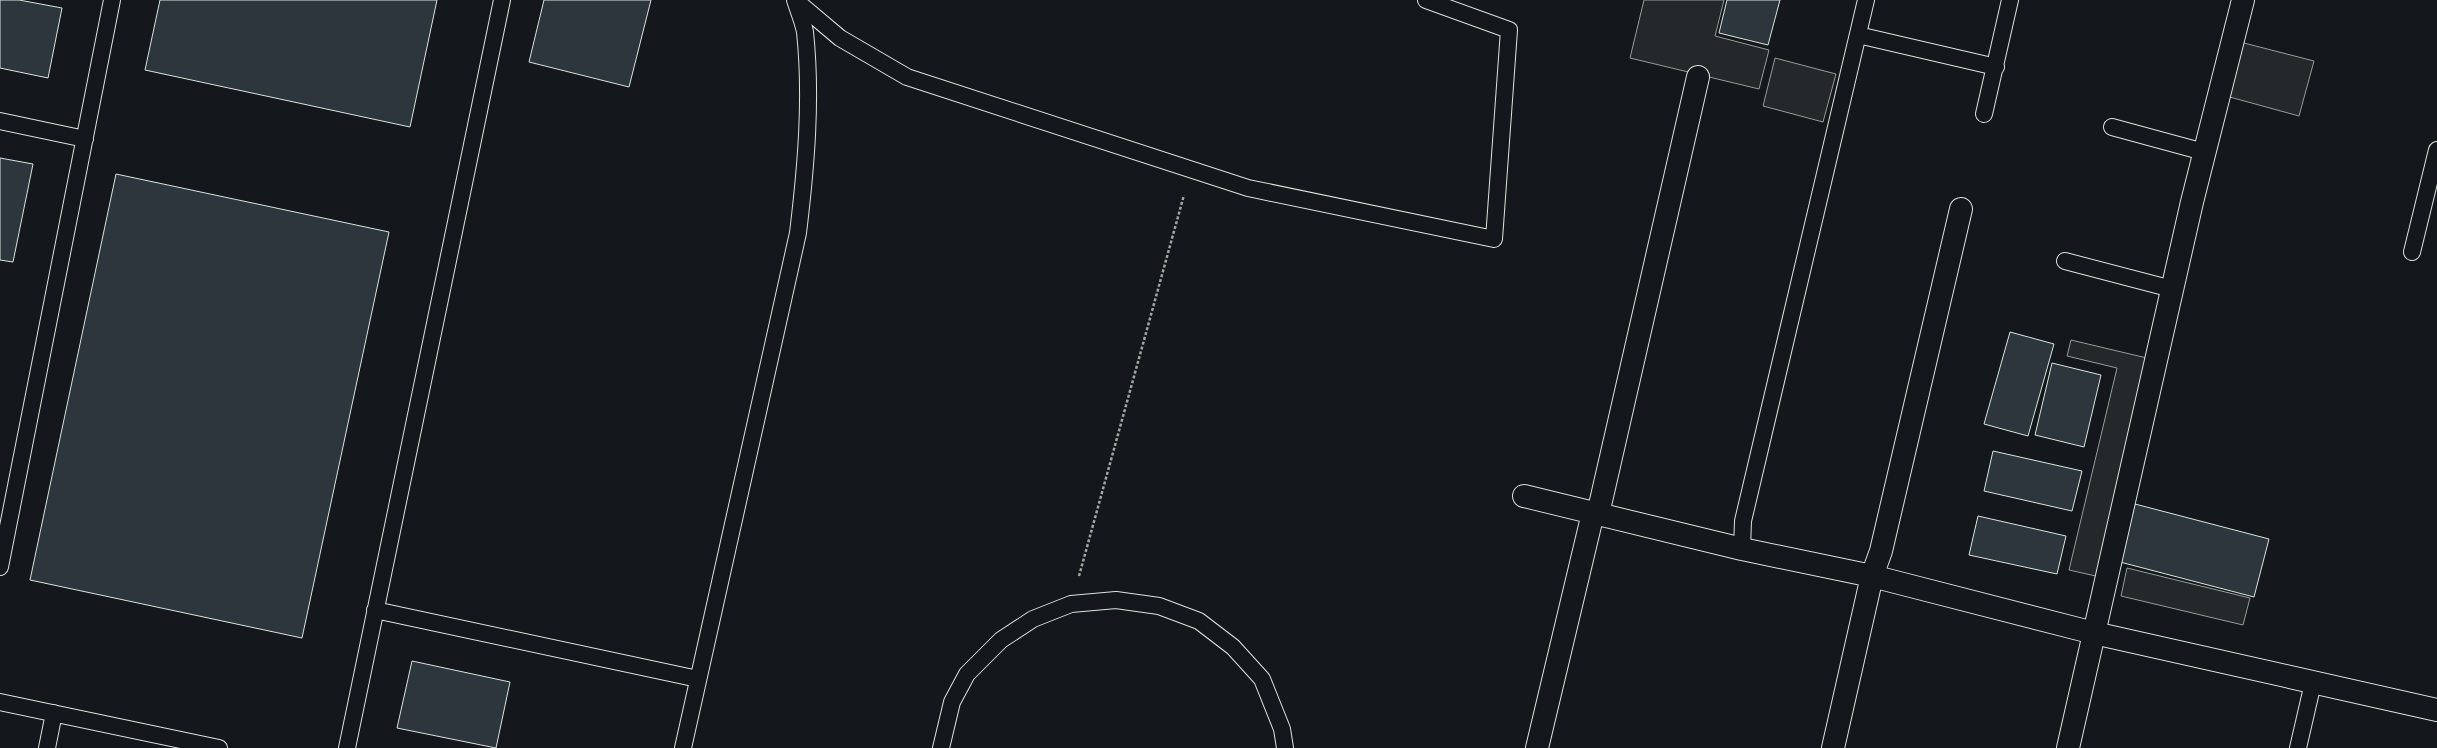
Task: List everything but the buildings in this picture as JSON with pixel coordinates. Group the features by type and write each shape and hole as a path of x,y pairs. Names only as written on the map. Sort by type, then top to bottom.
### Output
{"street":[{"path":"2068,748 2204,152 2243,0"},
{"path":"1536,748 1595,513 1698,77"},
{"path":"1834,748 1872,576 1881,551 1961,209"},
{"path":"1524,496 1742,549 1872,576 2094,633 2437,710"}],"lane":[{"path":"0,567 112,0"},
{"path":"347,748 502,0"},
{"path":"795,0 840,38 907,78 1248,188 1494,238 1509,30 1426,0"},
{"path":"682,748 798,233 805,180 807,99 805,31 795,0"},
{"path":"1742,549 1744,521 1866,0"},
{"path":"1984,114 1996,67 2010,0"},
{"path":"1858,35 1996,67"},
{"path":"0,121 85,139"},
{"path":"2112,127 2204,152"},
{"path":"2412,252 2437,150"},
{"path":"2065,261 2172,290"},
{"path":"941,748 952,702 967,674 1000,640 1033,619 1071,604 1116,600 1160,606 1199,621 1233,647 1262,679 1282,729 1285,748"},
{"path":"375,610 698,679"},
{"path":"2298,748 2313,683"},
{"path":"0,702 191,745 219,748"},
{"path":"47,748 54,713"}],"path":[{"path":"1071,604 1191,170"}],"shaded area":[{"path":"1644,0 1724,0 1715,36 1769,50 1759,89 1630,58"},
{"path":"2240,42 2314,61 2299,116 2226,96"},
{"path":"1775,58 1836,74 1823,122 1763,106"},
{"path":"2071,340 2151,359 2100,577 2069,570 2117,368 2067,356"},
{"path":"2127,568 2250,598 2243,625 2121,596"}]}
